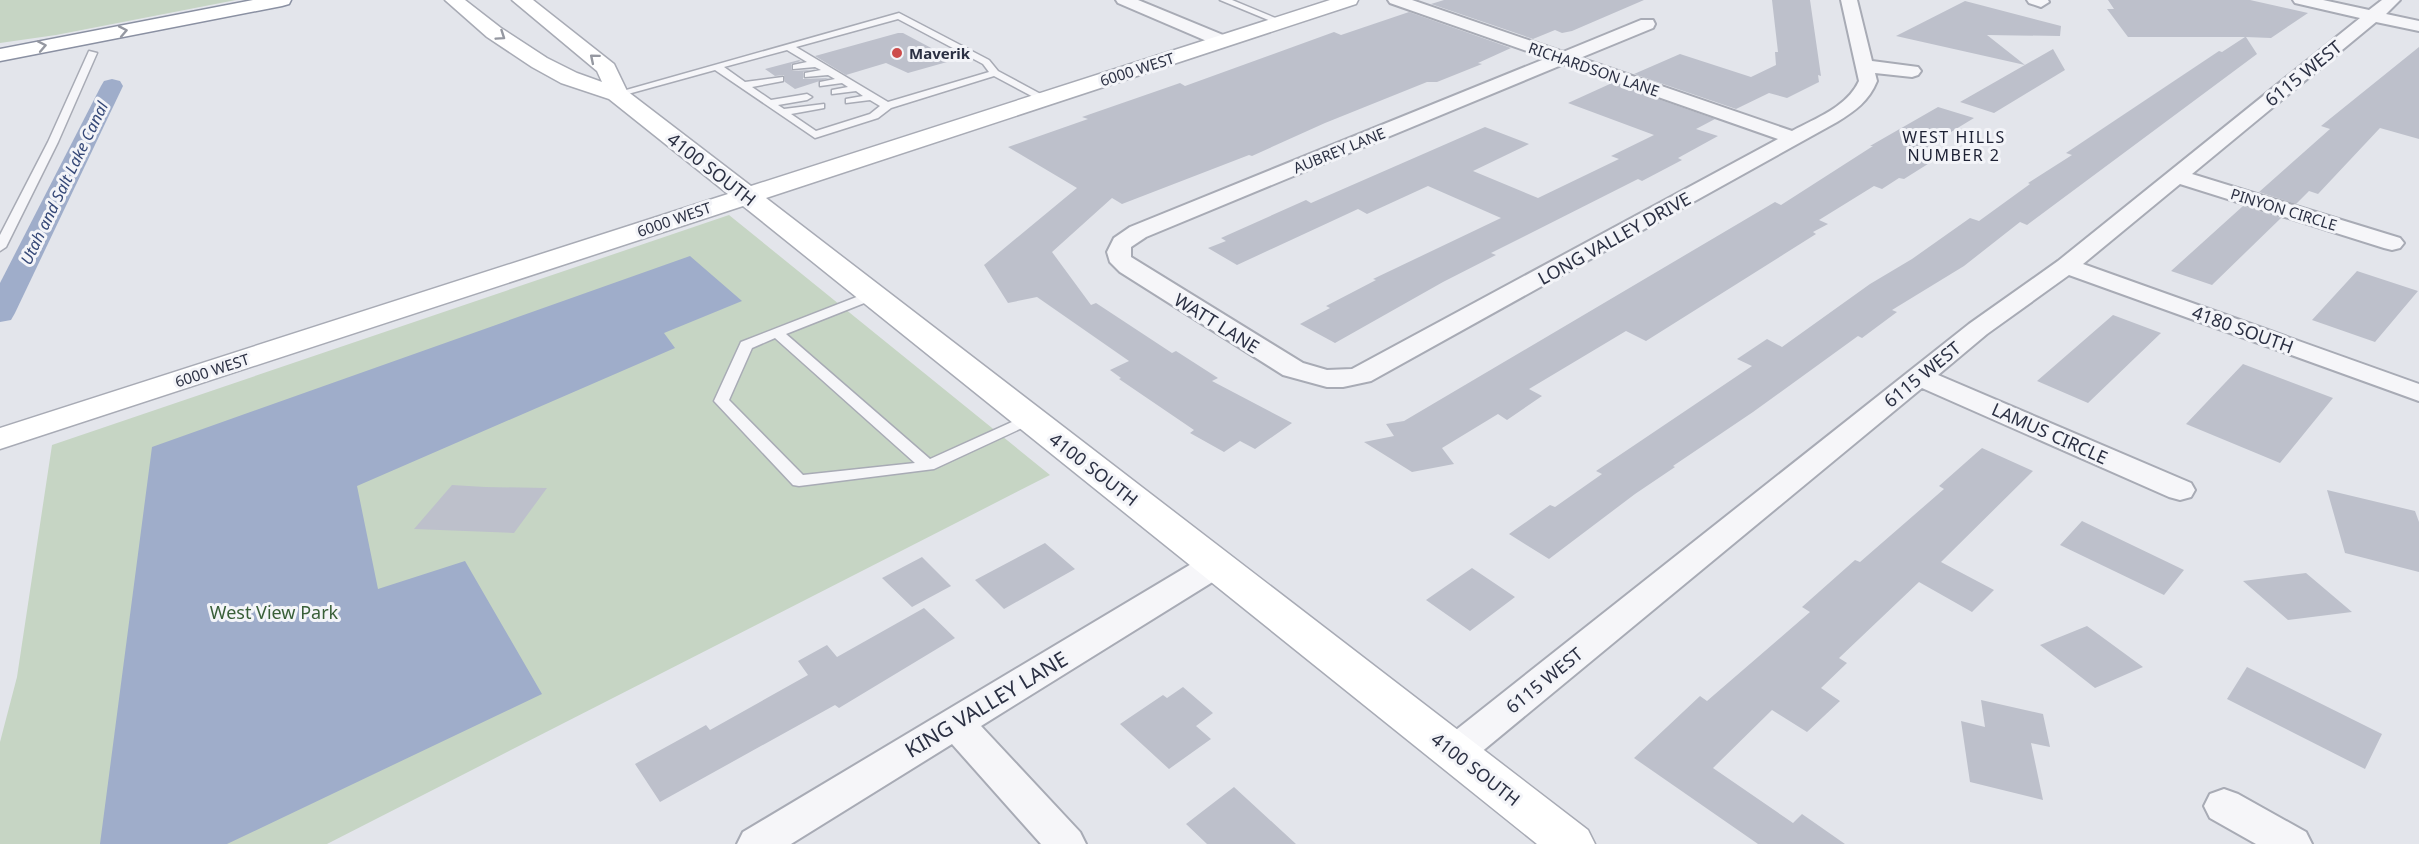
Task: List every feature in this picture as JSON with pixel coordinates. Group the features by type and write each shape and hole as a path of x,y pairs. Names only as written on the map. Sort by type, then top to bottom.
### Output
{"main road":[{"path":"0,55 88,46 162,23 282,0"},
{"name":"4100 SOUTH","path":"454,0 476,19 568,78 617,94 1571,844"},
{"name":"4100 SOUTH","path":"521,0 607,68 617,94"},
{"name":"6000 WEST","path":"0,439 1349,0"}],"street":[{"path":"1124,0 1222,41"},
{"name":"RICHARDSON LANE","path":"1396,0 1791,137"},
{"name":"LONG VALLEY DRIVE","path":"1332,380 1352,378 1369,371 1780,147 1791,137 1856,102 1866,88 1865,66 1849,0"},
{"path":"2301,0 2382,8 2419,26"},
{"name":"6115 WEST","path":"1455,752 1978,329 2066,266 2382,8"},
{"name":"AUBREY LANE","path":"1118,247 1125,238 1138,232 1647,24"},
{"path":"1865,66 1912,70"},
{"name":"PINYON CIRCLE","path":"2177,176 2392,243"},
{"name":"WATT LANE","path":"1118,247 1118,257 1128,267 1302,374 1332,380"},
{"name":"4180 SOUTH","path":"2066,266 2419,393"},
{"name":"LAMUS CIRCLE","path":"1920,376 2180,490"},
{"name":"KING VALLEY LANE","path":"757,844 1215,565"},
{"path":"956,723 1066,844"},
{"path":"2224,806 2292,844"}],"lane":[{"path":"1224,0 1281,22"},
{"path":"617,94 899,16 986,62 995,73 1045,99"},
{"path":"0,247 48,152 88,46"},
{"path":"790,48 887,106"},
{"path":"796,67 816,64"},
{"path":"717,67 815,135 874,116 887,106 995,73"},
{"path":"730,77 768,71"},
{"path":"808,75 830,72"},
{"path":"743,85 780,79"},
{"path":"823,84 844,80"},
{"path":"756,94 794,88"},
{"path":"836,92 858,88"},
{"path":"769,103 807,97"},
{"path":"850,101 872,97"},
{"path":"782,112 820,106"},
{"path":"872,295 746,345 721,401 799,481 928,466 1030,419"},
{"path":"776,332 928,466"}],"green space":[{"path":"0,0 236,0 56,35 0,43"},
{"name":"West View Park","path":"729,215 1050,475 327,844 0,844 0,742 17,677 52,445"}],"water":[{"path":"690,256 742,301 664,333 675,348 357,486 378,589 465,561 542,694 227,844 100,844 152,447"}],"building":[{"path":"1444,0 1644,0 1572,31 1562,33 1555,30 1533,39 1431,4"},
{"path":"1772,0 1810,0 1821,76 1818,75 1819,82 1787,98 1769,93 1736,109 1634,74 1680,54 1751,77 1776,65 1775,52 1778,52"},
{"path":"2108,0 2250,0 2308,13 2271,38 2246,37 2257,54 2027,225 2020,222 1964,266 1892,310 1897,312 1862,338 1858,336 1753,412 1673,466 1675,467 1549,559 1509,534 1550,505 1555,507 1602,474 1596,471 1752,366 1737,359 1767,339 1782,347 1870,284 1912,259 1970,218 1979,221 2030,184 2028,183 2072,155 2066,153 2219,51 2222,52 2245,37 2128,37 2107,9 2114,9"},
{"path":"1965,1 2061,26 2060,36 1987,35 2025,65 1896,36"},
{"path":"1409,12 1511,48 1478,63 1482,64 1437,82 1427,82 1325,123 1252,156 1249,155 1122,204 1112,198 1052,252 1091,305 1096,303 1172,353 1176,351 1218,378 1212,381 1292,423 1255,449 1240,441 1224,452 1190,433 1194,430 1119,379 1121,378 1110,370 1129,361 1037,297 1008,303 984,265 1077,188 1008,147 1088,119 1082,117 1180,83 1185,86 1334,32 1341,35"},
{"name":"Maverik","path":"903,33 935,50 928,52 947,62 908,73 886,63 846,75 815,56"},
{"path":"2419,47 2419,139 2380,128 2318,194 2309,191 2296,204 2259,192 2330,129 2321,126"},
{"path":"2053,49 2065,70 1994,113 1960,102"},
{"path":"801,61 791,64 793,71 811,70 803,72 803,79 829,78 795,89 785,82 784,75 775,76 765,69"},
{"path":"1612,83 1715,119 1696,129 1718,136 1678,158 1682,160 1642,181 1638,179 1491,253 1496,255 1335,343 1300,324 1330,308 1326,306 1376,280 1373,279 1501,218 1428,186 1367,214 1358,209 1237,265 1208,248 1226,241 1221,238 1306,200 1311,203 1485,127 1529,144 1473,171 1538,198 1619,159 1611,156 1654,135 1568,103"},
{"path":"1938,107 1974,118 1928,146 1947,152 1904,179 1899,178 1882,189 1874,186 1819,220 1828,224 1813,232 1816,234 1646,341 1626,331 1529,389 1542,396 1507,420 1498,414 1442,448 1454,464 1412,472 1364,442 1394,436 1386,424 1404,421 1775,202 1781,205 1873,146 1870,146"},
{"path":"2243,206 2281,218 2212,285 2171,271"},
{"path":"2357,271 2418,291 2375,342 2312,320"},
{"path":"2113,315 2161,333 2088,403 2037,381"},
{"path":"2243,364 2333,398 2280,463 2186,424"},
{"path":"1982,448 2033,471 1941,562 1994,590 1972,612 1919,582 1839,658 1847,663 1821,688 1840,701 1807,732 1772,710 1713,768 1793,823 1802,814 1845,844 1758,844 1634,758 1700,696 1707,701 1810,612 1802,607 1855,560 1860,562 1944,489 1939,486"},
{"path":"452,485 547,488 514,533 414,529"},
{"path":"2327,490 2415,511 2419,522 2419,572 2345,553"},
{"path":"2082,521 2184,570 2164,595 2060,545"},
{"path":"1045,543 1075,569 1004,609 975,580"},
{"path":"922,557 951,586 912,607 882,578"},
{"path":"1472,568 1515,597 1470,631 1426,600"},
{"path":"2306,573 2352,612 2288,620 2243,581"},
{"path":"924,608 955,638 839,708 835,705 660,802 635,764 706,725 710,730 808,675 798,661 827,645 837,657"},
{"path":"2087,626 2143,667 2095,688 2040,645"},
{"path":"2247,667 2382,734 2365,769 2227,699"},
{"path":"1183,687 1213,713 1196,726 1211,739 1169,769 1120,724 1163,695 1167,698"},
{"path":"1981,700 2043,714 2050,747 2031,743 2043,800 1970,782 1961,721 1985,727"},
{"path":"1234,787 1296,844 1207,844 1186,824"}],"waterway":[{"name":"Utah and Salt Lake Canal","path":"0,313 112,86"}],"place":[{"name":"Maverik","path":"897,53"}],"district":[{"name":"WEST HILLS NUMBER 2","path":"1954,146"}]}
